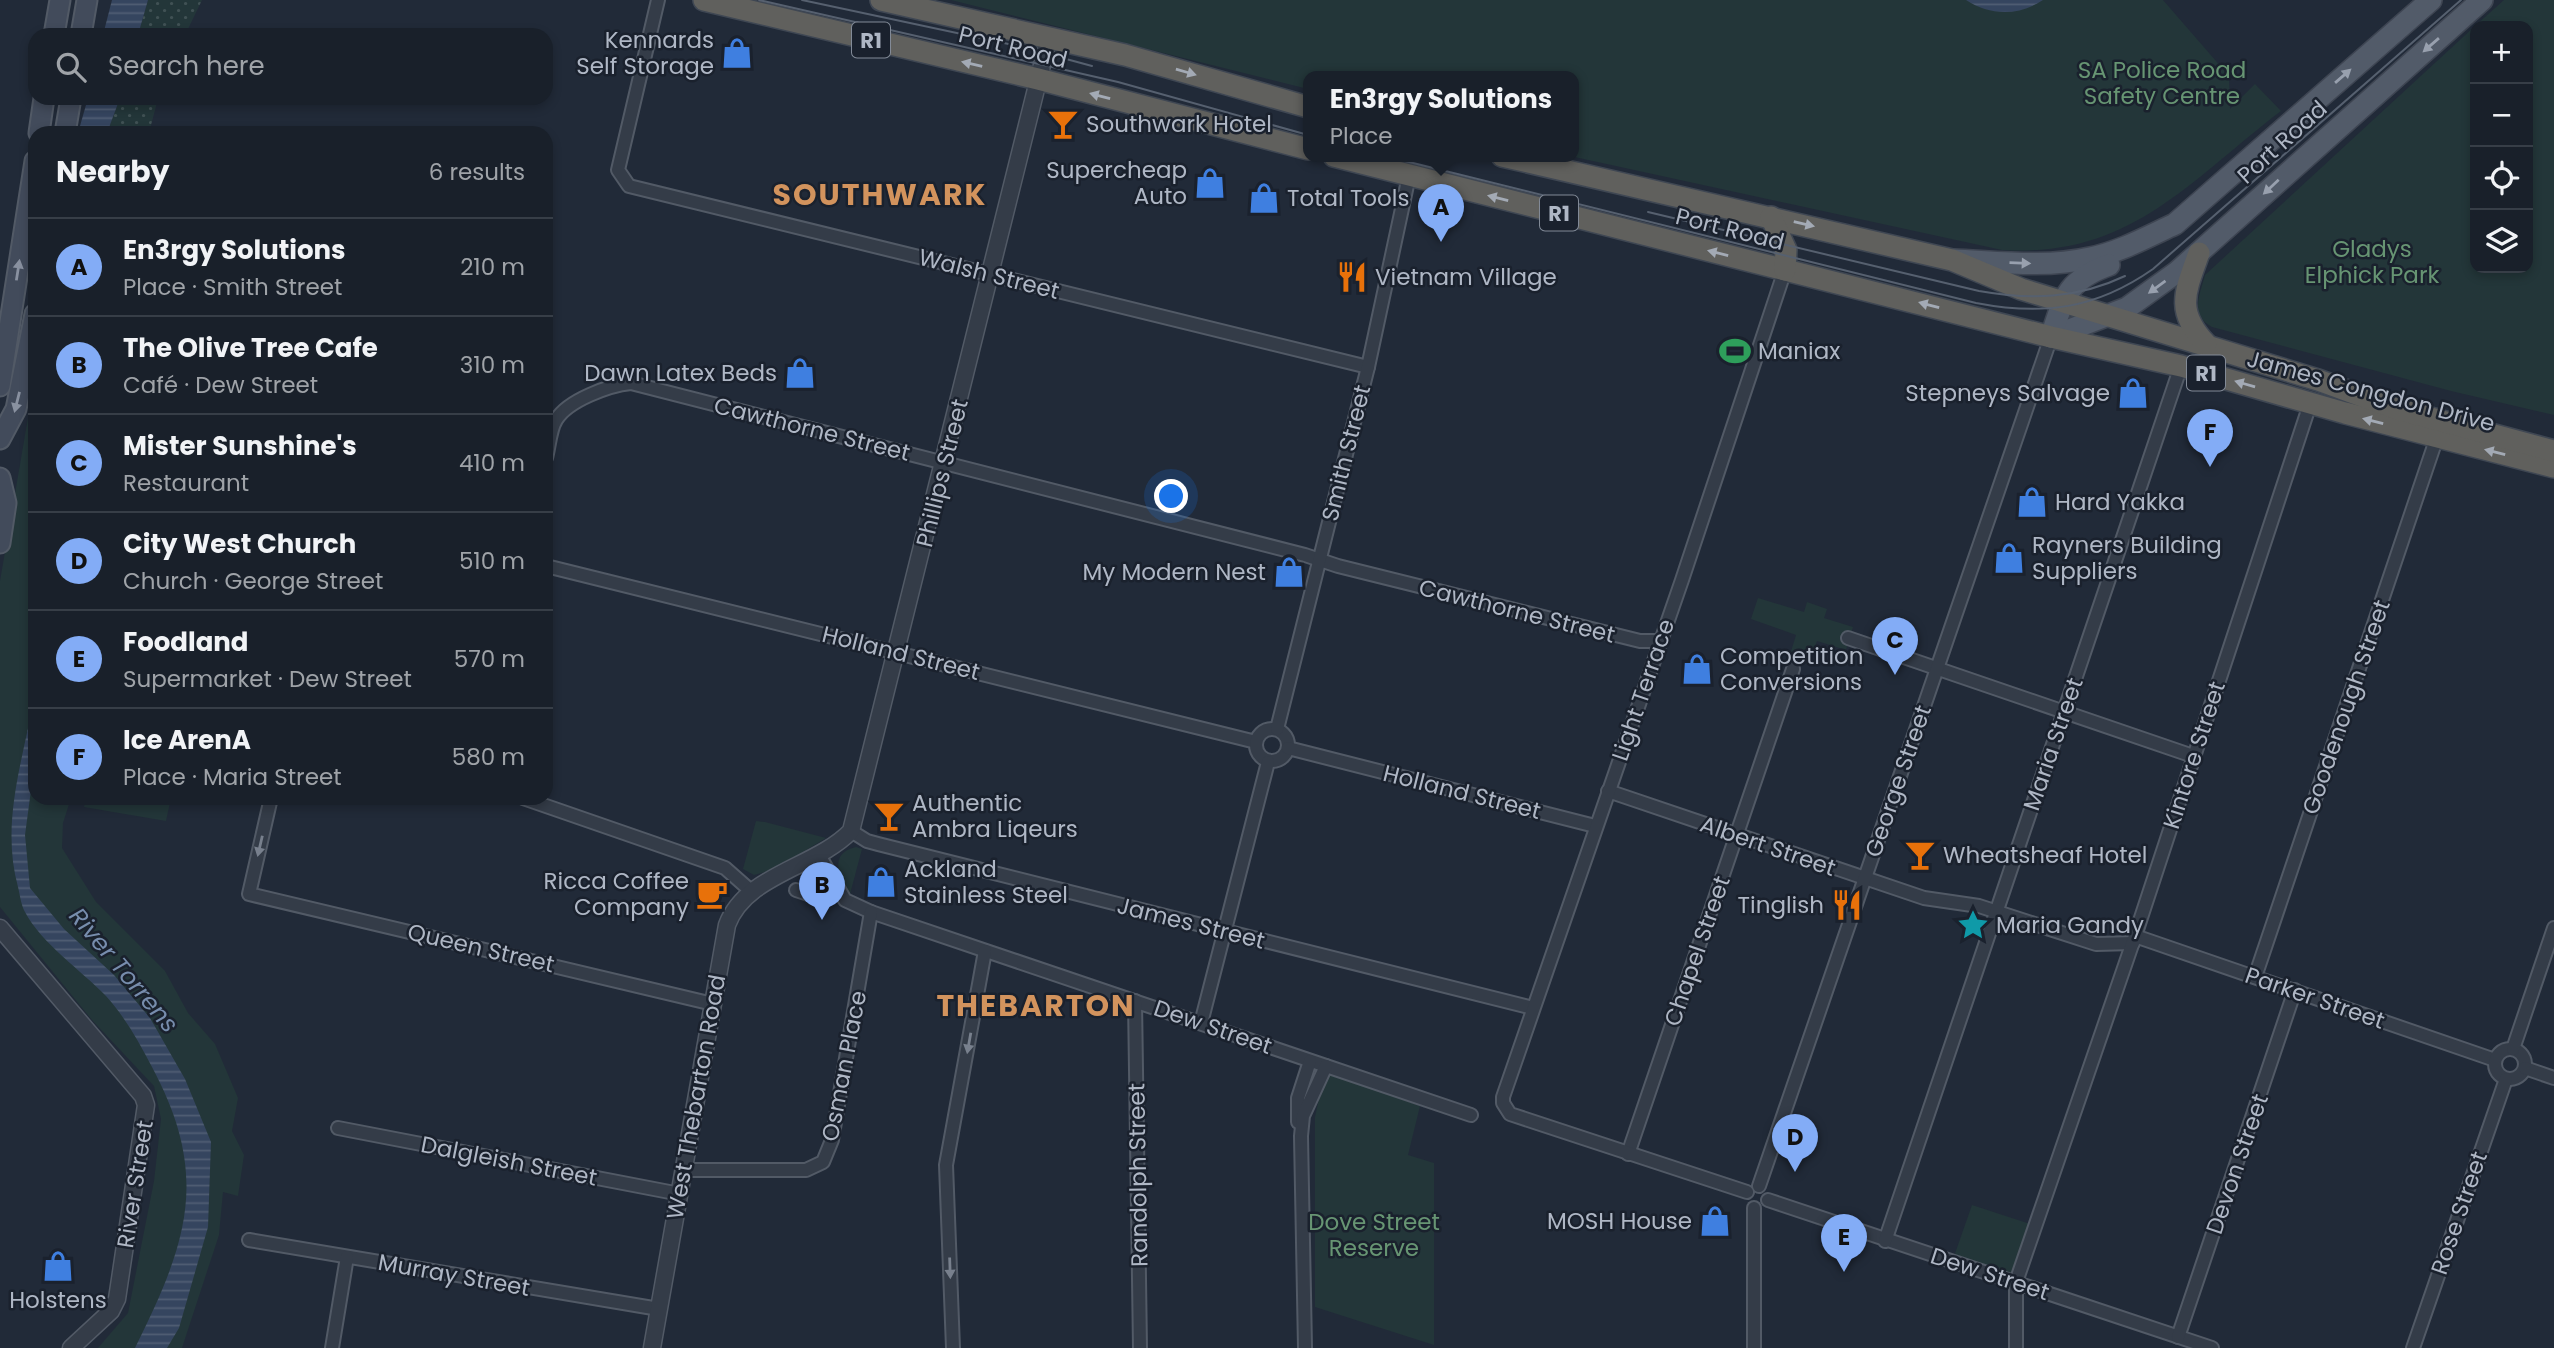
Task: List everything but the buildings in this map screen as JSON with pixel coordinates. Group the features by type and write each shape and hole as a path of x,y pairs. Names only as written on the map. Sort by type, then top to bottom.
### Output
{"highway":[{"name":"Port Road","path":"704,0 1038,79 1303,148"},
{"name":"Port Road","path":"881,0 1048,37 1303,106"},
{"name":"Port Road","path":"1356,162 2051,337"},
{"name":"Port Road","path":"1528,162 1952,260 2021,289 2111,316"},
{"path":"1771,217 1786,250 1784,270"},
{"path":"2199,253 2186,291 2185,308 2195,332 2206,344"},
{"name":"James Congdon Drive","path":"2111,316 2318,380 2398,409 2440,429 2554,467"},
{"name":"James Congdon Drive","path":"2051,337 2181,366 2310,404 2554,451"},
{"path":"2310,404 2318,380"}],"main road":[{"path":"55,28 60,0"},
{"path":"82,28 87,0"},
{"name":"Port Road","path":"1952,260 2041,263 2090,258 2139,242 2175,224 2431,0"},
{"name":"Port Road","path":"2051,337 2111,316 2138,301 2199,253 2482,0"},
{"path":"40,126 43,105"},
{"path":"66,126 70,105"},
{"path":"0,386 28,206"},
{"path":"2051,337 2063,301 2078,278 2154,245 2175,224"},
{"path":"0,439 16,409 28,349"},
{"path":"0,478 6,503 0,543"}],"street":[{"name":"Walsh Street","path":"658,0 618,170 629,186 1368,367"},
{"name":"Phillips Street","path":"851,831 1048,37"},
{"name":"Smith Street","path":"1277,729 1368,367 1409,176"},
{"name":"Light Terrace","path":"1628,1154 1510,1114 1503,1097 1784,270"},
{"name":"George Street","path":"1759,1186 2051,337"},
{"name":"Maria Street","path":"1885,1241 2181,366"},
{"name":"Cawthorne Street","path":"553,431 556,420 568,409 609,385 631,383 1320,559 1338,566 1627,638 1660,641"},
{"name":"Kintore Street","path":"2016,1348 2016,1282 2134,939 2310,404"},
{"name":"Goodenough Street","path":"2255,977 2440,429"},
{"name":"Holland Street","path":"553,568 1256,742"},
{"path":"1848,638 2065,710 2193,756"},
{"name":"Chapel Street","path":"1628,1154 1793,669"},
{"path":"1268,729 1277,729 1284,733 1289,748 1284,756 1268,762 1261,758 1256,742 1268,729"},
{"name":"Holland Street","path":"1289,748 1595,826"},
{"path":"1201,1023 1268,762"},
{"name":"Albert Street","path":"1608,791 1924,898 1979,906 2096,944 2134,939"},
{"name":"Queen Street","path":"269,805 249,894 713,1004"},
{"path":"543,805 725,868 751,891"},
{"path":"819,855 851,831"},
{"name":"James Street","path":"851,831 867,841 1533,1008"},
{"name":"West Thebarton Road","path":"652,1348 727,925 732,912 751,891 819,855"},
{"name":"Dew Street","path":"819,855 845,900 871,912 1471,1115"},
{"path":"796,890 823,899 840,893"},
{"name":"Osman Place","path":"684,1170 806,1170 823,1162 832,1140 871,912"},
{"name":"River Street","path":"0,928 143,1097 146,1104 117,1299 111,1311 71,1348"},
{"path":"2513,1048 2554,928"},
{"name":"Parker Street","path":"2134,939 2295,990 2495,1060"},
{"path":"953,1348 946,1165 985,951"},
{"name":"Devon Street","path":"2178,1337 2295,990"},
{"name":"Randolph Street","path":"1135,1001 1140,1348"},
{"path":"2513,1048 2500,1052 2495,1060 2496,1071 2506,1079 2515,1078 2525,1068"},
{"path":"2513,1048 2522,1055 2525,1068"},
{"path":"1306,1348 1298,1098 1311,1060"},
{"path":"1301,1136 1303,1116 1326,1066"},
{"path":"2525,1068 2554,1078"},
{"name":"Rose Street","path":"2413,1348 2506,1079"},
{"name":"Dalgleish Street","path":"338,1128 680,1194"},
{"path":"1628,1154 1747,1192"},
{"path":"1759,1186 1766,1189 1768,1200 1761,1208 1755,1208 1747,1202 1747,1192 1752,1187 1759,1186"},
{"name":"Dew Street","path":"1768,1200 2212,1348"},
{"path":"1754,1348 1755,1208"},
{"name":"Murray Street","path":"249,1240 659,1309"},
{"path":"332,1348 348,1257"}],"green space":[{"path":"148,0 202,0 188,28 140,28"},
{"name":"SA Police Road Safety Centre","path":"951,0 2163,0 2229,76 2230,109 2255,84 2281,111 2186,188 2155,210 2122,228 2087,242 2047,249 2002,250 1579,158 1579,71 1303,71 1303,88"},
{"name":"Gladys Elphick Park","path":"2504,0 2554,0 2554,415 2451,391 2212,327 2201,317 2198,305 2205,275 2470,31 2470,273 2533,273 2533,21 2481,21"},
{"path":"117,105 156,105 151,126 110,126"},
{"path":"28,418 28,805 69,805 63,823 62,848 96,902 165,971 188,1013 215,1044 238,1098 232,1131 244,1155 238,1196 223,1192 219,1235 182,1348 98,1348 128,1313 154,1181 161,1119 154,1086 92,1020 0,907 0,581"},
{"path":"1758,598 1804,612 1807,602 1827,609 1824,618 1853,627 1846,650 1817,641 1808,664 1789,658 1796,635 1751,619"},
{"path":"84,805 169,805 166,821"},
{"path":"756,821 826,838 773,870 754,875 743,869"},
{"path":"856,847 862,849 850,894 838,867 841,855"},
{"name":"Dove Street Reserve","path":"1325,1071 1420,1106 1408,1155 1434,1163 1434,1345 1315,1307 1315,1117"},
{"path":"1972,1205 2036,1226 2016,1282 1952,1262"}],"water":[{"path":"112,0 148,0 140,28 105,28"},
{"path":"1966,0 2043,0 2024,9 2004,12 1985,9"},
{"path":"86,105 117,105 110,126 80,126"},
{"name":"River Torrens","path":"28,727 29,805 25,835 30,888 64,929 114,975 150,1018 185,1079 211,1142 208,1227 179,1328 167,1348 135,1348 168,1275 179,1242 185,1209 186,1177 182,1143 170,1106 137,1039 125,1021 106,996 41,935 24,909 13,862 12,838 20,766"}],"tram line":[{"path":"759,0 1118,82 1303,134"},
{"path":"802,0 1018,46 1092,66"},
{"path":"1409,162 1976,303 2024,309 2068,306 2111,293 2153,269 2461,0"},
{"path":"1648,212 1998,294 2035,296 2071,293 2107,284 2125,276"}],"place":[{"name":"Kennards Self Storage","path":"737,53"},
{"name":"Southwark Hotel","path":"1063,124"},
{"name":"Supercheap Auto","path":"1210,183"},
{"name":"Total Tools","path":"1264,198"},
{"name":"En3rgy Solutions","path":"1441,242"},
{"name":"Vietnam Village","path":"1352,277"},
{"name":"Maniax","path":"1735,351"},
{"name":"Dawn Latex Beds","path":"800,373"},
{"name":"Stepneys Salvage","path":"2133,393"},
{"name":"Ice ArenA","path":"2210,467"},
{"name":"Hard Yakka","path":"2032,502"},
{"name":"Rayners Building Suppliers","path":"2009,558"},
{"name":"My Modern Nest","path":"1289,572"},
{"name":"Competition Conversions","path":"1697,669"},
{"name":"Mister Sunshine's","path":"1895,675"},
{"name":"Authentic Ambra Liqeurs","path":"889,816"},
{"name":"Wheatsheaf Hotel","path":"1920,855"},
{"name":"Ackland Stainless Steel","path":"881,882"},
{"name":"Ricca Coffee Company","path":"712,894"},
{"name":"Tinglish","path":"1847,905"},
{"name":"The Olive Tree Cafe","path":"822,920"},
{"name":"Maria Gandy","path":"1973,925"},
{"name":"City West Church","path":"1795,1172"},
{"name":"MOSH House","path":"1715,1221"},
{"name":"Holstens","path":"58,1266"},
{"name":"Foodland","path":"1844,1272"}],"district":[{"name":"SOUTHWARK","path":"880,194"},
{"name":"THEBARTON","path":"1036,1005"}]}
